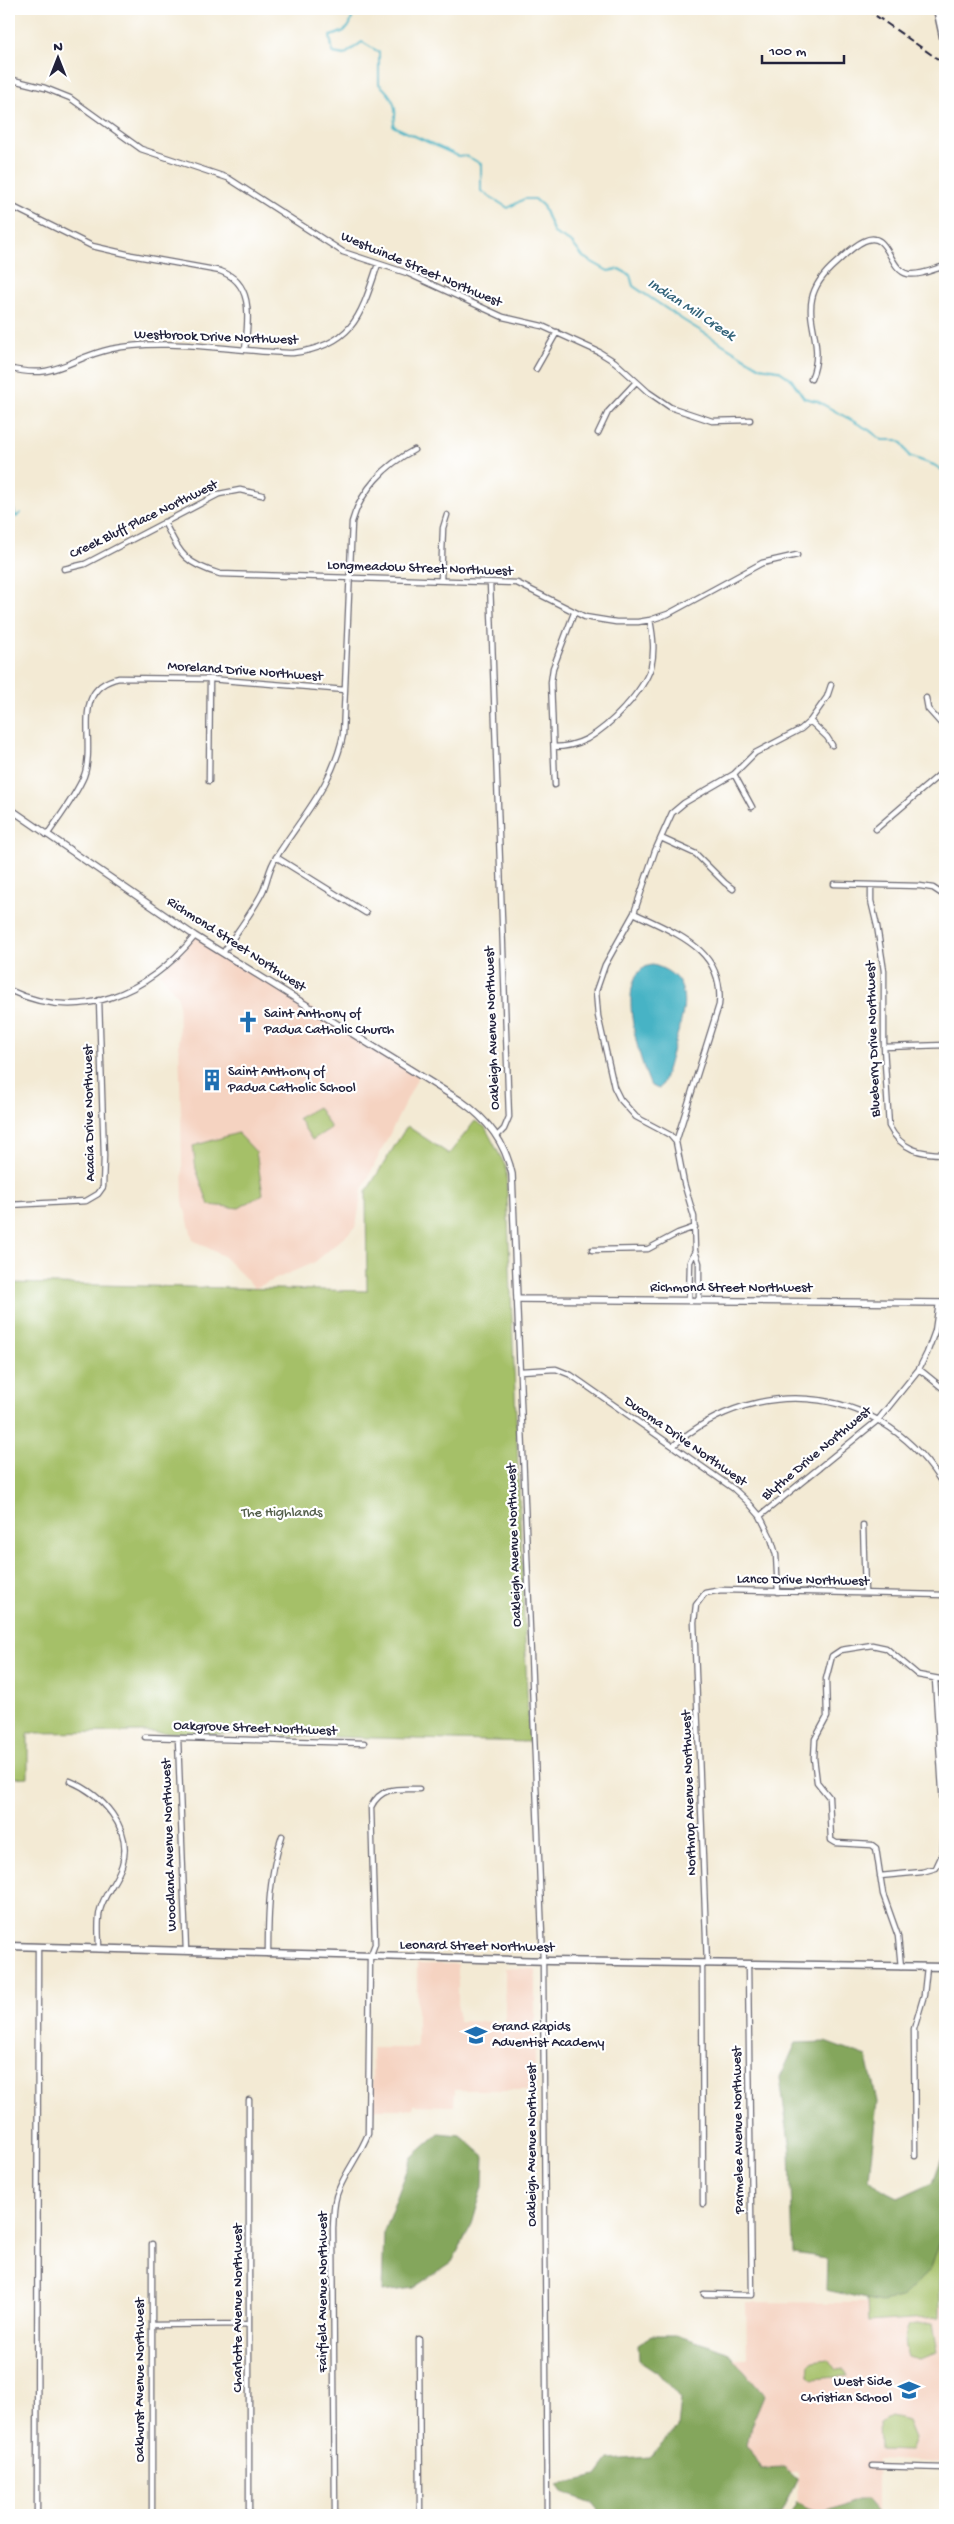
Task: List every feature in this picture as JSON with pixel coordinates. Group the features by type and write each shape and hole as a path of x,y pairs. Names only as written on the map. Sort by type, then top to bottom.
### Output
{"main road":[{"path":"937,9 945,46"},
{"name":"Leonard Street Northwest","path":"9,1946 543,1961 945,1967"}],"street":[{"name":"Westwinde Street Northwest","path":"9,79 40,86 70,98 140,150 228,178 343,252 407,273 503,317 542,326 608,357 662,403 687,414 717,422 750,420"},
{"path":"9,205 92,246 220,271 232,277 241,286 247,298 245,350"},
{"path":"811,379 816,358 810,311 812,294 827,271 856,246 866,240 877,240 883,243 897,267 908,274 945,266"},
{"name":"Westbrook Drive Northwest","path":"9,368 36,373 53,371 100,352 138,345 293,353 318,348 335,340 349,330 362,312 378,264"},
{"path":"536,369 557,332"},
{"path":"598,433 608,412 636,382"},
{"path":"223,953 263,890 267,872 276,857 331,776 343,735 350,534 357,506 366,490 384,472 398,459 414,450"},
{"name":"Creek Bluff Place Northwest","path":"64,569 76,568 207,498 224,492 249,490 262,495"},
{"path":"441,580 443,528 447,514"},
{"name":"Longmeadow Street Northwest","path":"164,522 180,551 201,569 220,574 509,582 524,585 574,614 616,622 650,620 682,606 758,564 797,556"},
{"name":"Oakleigh Avenue Northwest","path":"490,582 509,1117 504,1129 497,1136 509,1160 512,1174 543,1961 546,2515"},
{"path":"555,785 551,694 553,672 574,614"},
{"path":"554,747 571,745 588,739 634,697 645,680 652,662 653,640 650,620"},
{"name":"Moreland Drive Northwest","path":"47,835 84,774 89,708 92,694 98,686 107,680 119,678 210,679 345,690"},
{"path":"209,781 210,679"},
{"path":"700,1300 699,1263 696,1251 695,1227 676,1142 670,1135 636,1117 620,1100 614,1087 598,1016 596,991 600,979 634,912 672,813 684,803 734,774 755,753 794,734 810,721 826,697 831,685"},
{"path":"926,698 928,709 945,728"},
{"path":"810,721 827,737 832,745"},
{"path":"876,829 945,770"},
{"path":"734,774 752,807"},
{"name":"Richmond Street Northwest","path":"9,808 195,936 461,1101 487,1121 497,1136"},
{"path":"661,838 696,854 733,889"},
{"path":"276,857 366,913"},
{"path":"834,884 934,888 945,896"},
{"name":"Blueberry Drive Northwest","path":"871,885 871,901 884,971 884,1047 889,1126 894,1137 911,1150 920,1153 945,1154"},
{"path":"634,912 684,938 702,951 715,970 721,990 719,1005 676,1142"},
{"path":"9,990 39,1000 64,1003 99,1000 131,990 160,973 195,936"},
{"name":"Acacia Drive Northwest","path":"9,1205 86,1201 98,1194 103,1187 104,1156 99,1000"},
{"path":"884,1047 945,1044"},
{"path":"592,1250 648,1249 678,1233 695,1227"},
{"path":"689,1300 690,1262 696,1251"},
{"name":"Richmond Street Northwest","path":"517,1299 942,1303"},
{"name":"Blythe Drive Northwest","path":"760,1516 878,1420 919,1369 932,1342 942,1303"},
{"name":"Ducoma Drive Northwest","path":"520,1371 556,1369 571,1375 734,1489 760,1516 776,1555 778,1592"},
{"path":"919,1369 945,1390"},
{"path":"673,1446 688,1432 710,1419 755,1401 796,1398 813,1400 843,1405 878,1420 906,1440 928,1463 945,1488"},
{"path":"863,1525 865,1593"},
{"name":"Lanco Drive Northwest","path":"694,1622 696,1606 705,1593 711,1591 945,1595"},
{"name":"Northrup Avenue Northwest","path":"694,1622 705,1964 703,2204"},
{"path":"901,1967 898,1936 883,1894 876,1848 872,1845 836,1843 831,1840 829,1797 817,1782 815,1740 827,1717 826,1679 829,1664 832,1656 840,1650 872,1645 886,1648 918,1675 935,1680 945,1680"},
{"path":"880,1876 936,1868 943,1853 944,1822 935,1680"},
{"name":"Oakgrove Street Northwest","path":"145,1737 364,1743"},
{"name":"Woodland Avenue Northwest","path":"178,1739 186,1951"},
{"path":"70,1782 99,1798 116,1821 122,1835 125,1850 123,1864 100,1913 100,1949"},
{"name":"Fairfield Avenue Northwest","path":"335,2515 334,2212 338,2190 360,2155 368,2134 370,1957 374,1944 371,1807 375,1797 385,1790 419,1789"},
{"path":"268,1954 269,1894 275,1858 282,1836"},
{"path":"37,2515 38,1947"},
{"name":"Parmelee Avenue Northwest","path":"704,2294 752,2295 748,1964"},
{"path":"915,2156 914,2029 924,1995 927,1967"},
{"name":"Charlotte Avenue Northwest","path":"249,2100 249,2515"},
{"name":"Oakhurst Avenue Northwest","path":"152,2244 152,2515"},
{"path":"152,2325 249,2324"},
{"path":"419,2340 420,2515"},
{"path":"873,2466 945,2468"}],"shaded area":[{"path":"195,936 419,1075 362,1190 356,1227 315,1262 255,1288 223,1256 193,1240 183,1202 178,997 160,973"},
{"name":"Grand Rapids Adventist Academy","path":"417,1964 458,1964 458,2021 505,2022 505,1968 535,1969 535,2090 455,2090 454,2106 414,2105 413,2109 372,2109 372,2048 417,2048"},
{"path":"746,2302 867,2303 868,2321 940,2317 940,2306 945,2306 945,2463 877,2459 877,2515 798,2515 797,2472 708,2474 706,2358 747,2358"}],"green space":[{"path":"318,1107 331,1128 312,1140 298,1118"},
{"name":"The Highlands","path":"475,1121 485,1127 506,1167 529,1742 144,1732 28,1733 28,1777 9,1778 9,1283 367,1291 366,1192 407,1126 449,1154"},
{"path":"238,1133 256,1152 263,1194 239,1208 209,1205 196,1169 193,1146"},
{"path":"826,2042 867,2057 877,2102 869,2178 882,2190 898,2198 933,2182 945,2149 945,2224 931,2269 901,2298 881,2302 826,2290 827,2258 793,2253 790,2150 780,2078 796,2043"},
{"path":"439,2133 460,2135 484,2156 483,2187 472,2224 452,2262 413,2288 382,2292 384,2231 412,2157"},
{"path":"863,2205 940,2205 940,2317 868,2322"},
{"path":"933,2323 938,2353 919,2359 908,2356 904,2341 908,2326"},
{"path":"652,2335 677,2335 728,2352 764,2395 751,2426 747,2445 761,2469 784,2468 797,2480 780,2515 603,2515 594,2504 562,2492 557,2485 597,2476 609,2460 650,2457 678,2427 681,2399 657,2372 639,2360 638,2344"},
{"path":"828,2359 836,2370 844,2369 848,2376 813,2379 808,2374 809,2364 814,2361"},
{"path":"890,2417 908,2421 915,2438 910,2451 880,2450 879,2423"},
{"path":"852,2501 866,2501 878,2515 790,2515 797,2502 818,2512 830,2510"}],"water":[{"path":"653,965 667,971 677,979 682,988 684,999 680,1023 659,1089 651,1086 641,1058 632,1018 631,999 633,982 640,970"}],"waterway":[{"name":"Indian Mill Creek","path":"353,9 352,20 348,28 341,33 330,36 333,53 344,55 362,42 379,52 379,84 394,103 395,120 393,126 458,156 467,156 481,164 481,191 508,208 524,199 535,199 543,206 554,233 572,243 583,257 608,271 619,269 630,275 633,286 683,320 760,367 778,370 791,379 804,398 817,401 869,430 882,440 897,440 902,443 909,456 934,465 945,472"},
{"path":"9,505 12,504 16,517 21,513"}],"railway":[{"path":"866,9 945,64"}],"place":[{"name":"Saint Anthony of Padua Catholic Church","path":"248,1022"},
{"name":"Saint Anthony of Padua Catholic School","path":"212,1080"},
{"name":"Grand Rapids Adventist Academy","path":"476,2035"},
{"name":"West Side Christian School","path":"909,2390"}]}
